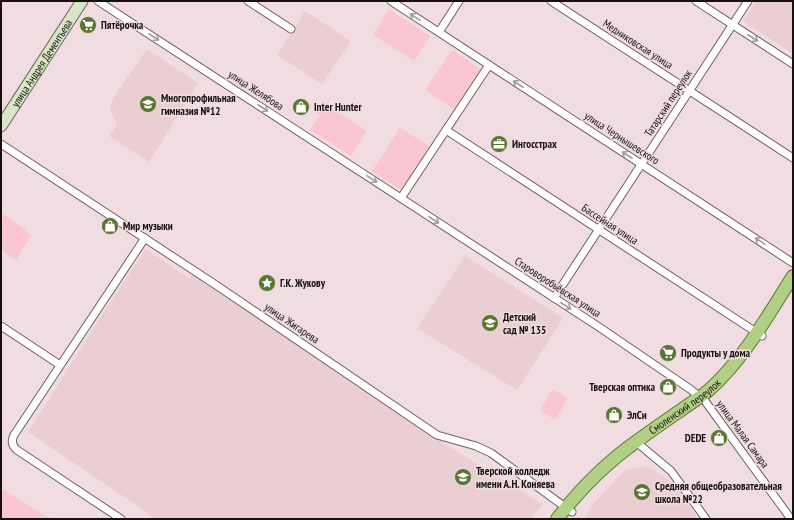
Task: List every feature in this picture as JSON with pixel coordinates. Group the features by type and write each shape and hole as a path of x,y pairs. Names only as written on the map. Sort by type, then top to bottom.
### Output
{"main road":[{"name":"Смоленский переулок","path":"760,334 793,276"},
{"name":"Смоленский переулок","path":"557,519 568,513 600,470 702,399 760,334 793,288"}],"street":[{"name":"улица Андрея Дементьева","path":"1,126 82,1"},
{"name":"улица Желябова","path":"98,1 401,198"},
{"path":"248,1 291,29"},
{"name":"улица Чернышевского","path":"391,1 793,263"},
{"path":"439,32 459,1"},
{"name":"Медниковская улица","path":"551,1 793,158"},
{"path":"696,1 793,64"},
{"name":"Татарский переулок","path":"554,298 748,1"},
{"path":"401,198 489,64"},
{"name":"Бассейная улица","path":"446,130 760,334"},
{"name":"улица Жигарева","path":"1,144 145,238 437,435 476,446 492,453 568,513"},
{"name":"Староворобьёвская улица","path":"401,198 554,298 702,399"},
{"path":"120,519 17,450 12,445 12,439 145,238"},
{"path":"1,326 60,365"},
{"name":"улица Малая Самара","path":"702,399 791,519"},
{"path":"638,444 671,471 706,519"}],"shaded area":[{"path":"756,1 793,1 793,54 743,21"},
{"path":"389,9 430,36 414,61 373,35"},
{"path":"305,11 351,41 322,84 277,55"},
{"name":"Многопрофильная гимназия №12","path":"147,49 198,83 149,162 109,136 117,125 110,109 113,98"},
{"path":"452,50 482,70 455,110 425,90"},
{"path":"322,102 367,131 351,156 310,130 320,115 316,112"},
{"path":"400,128 432,148 404,192 372,171"},
{"path":"1,213 22,227 31,236 16,260 1,250"},
{"path":"146,249 190,279 193,274 448,446 542,504 531,519 154,519 145,511 28,432 105,310"},
{"name":"Детский сад № 135","path":"465,256 563,318 517,390 417,328"},
{"path":"553,389 568,398 555,420 540,410"},
{"name":"Средняя общеобразовательная школа №22","path":"647,466 674,483 698,519 583,519 596,501 625,470"},
{"path":"1,488 51,519 1,519"}],"place":[{"name":"Пятёрочка","path":"88,25"},
{"name":"Многопрофильная гимназия №12","path":"148,104"},
{"name":"Inter Hunter","path":"301,107"},
{"name":"Ингосстрах","path":"499,144"},
{"name":"Мир музыки","path":"110,226"},
{"name":"Г.К. Жукову","path":"267,283"},
{"name":"Детский сад № 135","path":"490,323"},
{"name":"Продукты у дома","path":"668,353"},
{"name":"Тверская оптика","path":"668,387"},
{"name":"ЭлСи","path":"614,415"},
{"name":"DEDE","path":"719,438"},
{"name":"Тверской колледж имени А.Н. Коняева","path":"463,477"},
{"name":"Средняя общеобразовательная школа №22","path":"642,492"}]}
